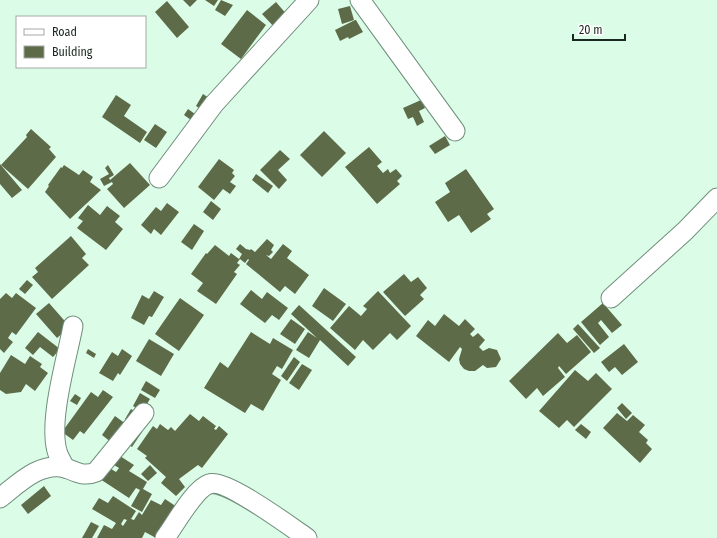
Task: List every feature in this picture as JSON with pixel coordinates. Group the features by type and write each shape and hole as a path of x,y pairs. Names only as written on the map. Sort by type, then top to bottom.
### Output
{"street":[{"path":"159,178 214,104 309,0"},
{"path":"360,0 455,131"},
{"path":"611,298 685,231 717,198"},
{"path":"65,468 58,454 55,440 56,412 73,326"},
{"path":"0,498 33,473 43,468 65,468 82,474 92,474 99,470 144,413"},
{"path":"165,538 193,498 206,485 213,483 242,495 306,538"}],"building":[{"path":"183,0 197,0 190,7"},
{"path":"205,0 218,0 214,6"},
{"path":"221,0 233,5 225,16 215,10"},
{"path":"167,1 189,27 177,38 155,12"},
{"path":"276,2 288,16 275,28 262,14"},
{"path":"350,6 354,20 342,24 338,9"},
{"path":"247,10 266,25 241,59 221,44"},
{"path":"355,20 363,32 349,39 348,37 340,41 335,30"},
{"path":"203,94 209,98 202,110 196,106"},
{"path":"116,95 131,105 124,116 147,132 140,143 102,117"},
{"path":"421,100 425,108 419,111 424,122 417,126 413,117 408,119 403,108"},
{"path":"188,109 195,114 191,120 184,115"},
{"path":"155,124 167,132 156,148 144,140"},
{"path":"31,129 51,147 49,149 56,157 28,189 1,165 27,137 26,135"},
{"path":"324,131 346,153 322,177 300,155"},
{"path":"445,136 450,145 435,154 429,146"},
{"path":"369,147 382,162 377,166 383,173 388,169 390,173 396,169 402,176 397,181 400,184 377,204 345,167"},
{"path":"280,150 290,159 278,170 287,180 279,189 260,170"},
{"path":"219,159 234,170 232,173 235,176 230,182 236,186 230,194 223,189 214,200 198,187"},
{"path":"130,163 150,185 124,208 107,189 113,184 112,182 104,186 100,179 109,174 105,168 108,165 114,175 109,178 110,180"},
{"path":"0,164 22,190 12,198 0,184"},
{"path":"64,165 79,175 83,170 93,177 90,182 101,190 70,219 45,192 49,186 48,185"},
{"path":"466,169 494,209 487,214 491,219 471,233 459,215 448,222 435,202 450,192 445,183"},
{"path":"256,174 273,186 268,193 252,180"},
{"path":"211,201 221,209 213,220 203,212"},
{"path":"167,203 179,212 161,235 154,229 151,234 141,225 156,207 161,211"},
{"path":"88,205 100,215 107,206 120,216 115,222 123,229 106,250 77,228 83,221 78,218"},
{"path":"194,224 204,231 192,250 181,242"},
{"path":"71,236 86,254 82,258 89,265 52,299 32,277 38,272 35,268"},
{"path":"267,239 274,245 271,250 273,252 269,256 266,255 271,259 283,244 292,251 287,258 309,275 295,294 285,286 280,292 246,264 249,260 248,259 245,263 240,259 237,263 240,265 234,272 237,274 216,304 197,291 203,283 191,274 206,253 207,254 215,245 229,256 231,253 239,259 242,254 236,249 240,244 246,249 251,249 255,252"},
{"path":"404,274 411,282 418,277 427,288 420,295 424,299 405,316 383,292"},
{"path":"27,280 33,285 25,294 19,289"},
{"path":"324,288 346,304 333,321 312,306"},
{"path":"251,290 262,299 267,292 288,308 279,320 272,315 265,323 240,304"},
{"path":"154,291 164,297 152,317 149,316 144,325 131,318 142,295 149,299"},
{"path":"378,291 411,326 397,340 390,333 373,350 363,340 355,350 330,328 349,306 361,316 367,309 363,306"},
{"path":"6,293 12,298 16,293 36,308 16,335 12,332 8,338 13,342 4,353 0,349 0,299"},
{"path":"180,298 204,315 179,351 155,334"},
{"path":"49,303 70,327 57,338 36,314"},
{"path":"603,303 622,325 612,333 601,320 598,323 609,337 600,345 581,322"},
{"path":"299,305 356,357 348,366 320,340 309,358 296,350 308,332 317,338 291,314"},
{"path":"444,314 459,326 465,319 475,329 470,334 473,337 478,333 485,340 479,347 483,351 489,348 497,350 501,359 496,367 487,368 483,365 475,371 469,371 464,369 460,364 459,359 462,349 460,347 449,362 416,336 428,320 435,326"},
{"path":"291,319 305,329 295,344 280,334"},
{"path":"578,324 600,348 594,353 573,329"},
{"path":"38,332 60,349 53,357 40,347 33,355 25,348"},
{"path":"251,332 270,344 273,338 293,350 282,369 277,366 272,374 281,380 263,411 251,404 245,413 204,388 220,362 228,368"},
{"path":"558,333 567,343 577,335 591,352 566,374 559,366 558,368 565,377 543,396 537,388 526,399 509,381"},
{"path":"149,339 174,354 161,376 136,361"},
{"path":"624,344 638,362 622,375 615,367 609,372 601,362"},
{"path":"88,349 96,354 94,358 86,353"},
{"path":"122,349 132,356 120,375 118,373 113,381 99,373 112,352 118,356"},
{"path":"11,355 25,364 30,356 42,364 40,367 48,373 35,391 26,384 21,392 6,394 0,390 0,373"},
{"path":"294,357 300,362 287,381 281,376"},
{"path":"302,364 312,370 299,390 289,383"},
{"path":"575,370 588,381 596,373 612,389 574,427 567,420 559,428 539,411"},
{"path":"146,381 160,390 155,398 141,390"},
{"path":"103,390 113,397 84,434 80,431 73,440 62,432 91,392 98,397"},
{"path":"140,393 150,399 142,412 133,406"},
{"path":"75,394 81,398 77,405 70,401"},
{"path":"622,403 632,413 626,419 617,408"},
{"path":"131,409 139,414 133,424 125,419"},
{"path":"617,413 627,421 633,415 645,425 639,432 648,440 646,443 652,449 640,463 603,428"},
{"path":"190,414 199,421 203,416 216,426 214,429 216,430 219,426 228,434 202,468 198,465 179,479 185,487 176,496 161,483 166,477 145,458 147,456 137,449 153,426 157,429 160,424 168,430 171,427 175,431"},
{"path":"115,416 130,427 116,446 102,435"},
{"path":"581,424 591,432 586,439 575,430"},
{"path":"136,428 142,432 132,447 125,442"},
{"path":"120,456 134,465 129,471 147,482 143,489 152,494 142,512 131,506 140,490 136,488 129,498 100,479 108,467 116,472 119,468 114,465"},
{"path":"150,465 157,473 148,481 141,474"},
{"path":"44,486 51,496 28,514 21,505"},
{"path":"113,496 136,511 131,519 134,520 139,512 142,515 151,500 161,505 165,499 180,509 162,538 156,538 145,532 142,538 97,538 104,525 112,529 116,523 92,509 99,498 108,503","holes":["124,519 127,520 123,526 121,524"]},
{"path":"91,522 99,526 92,538 82,538"}]}
